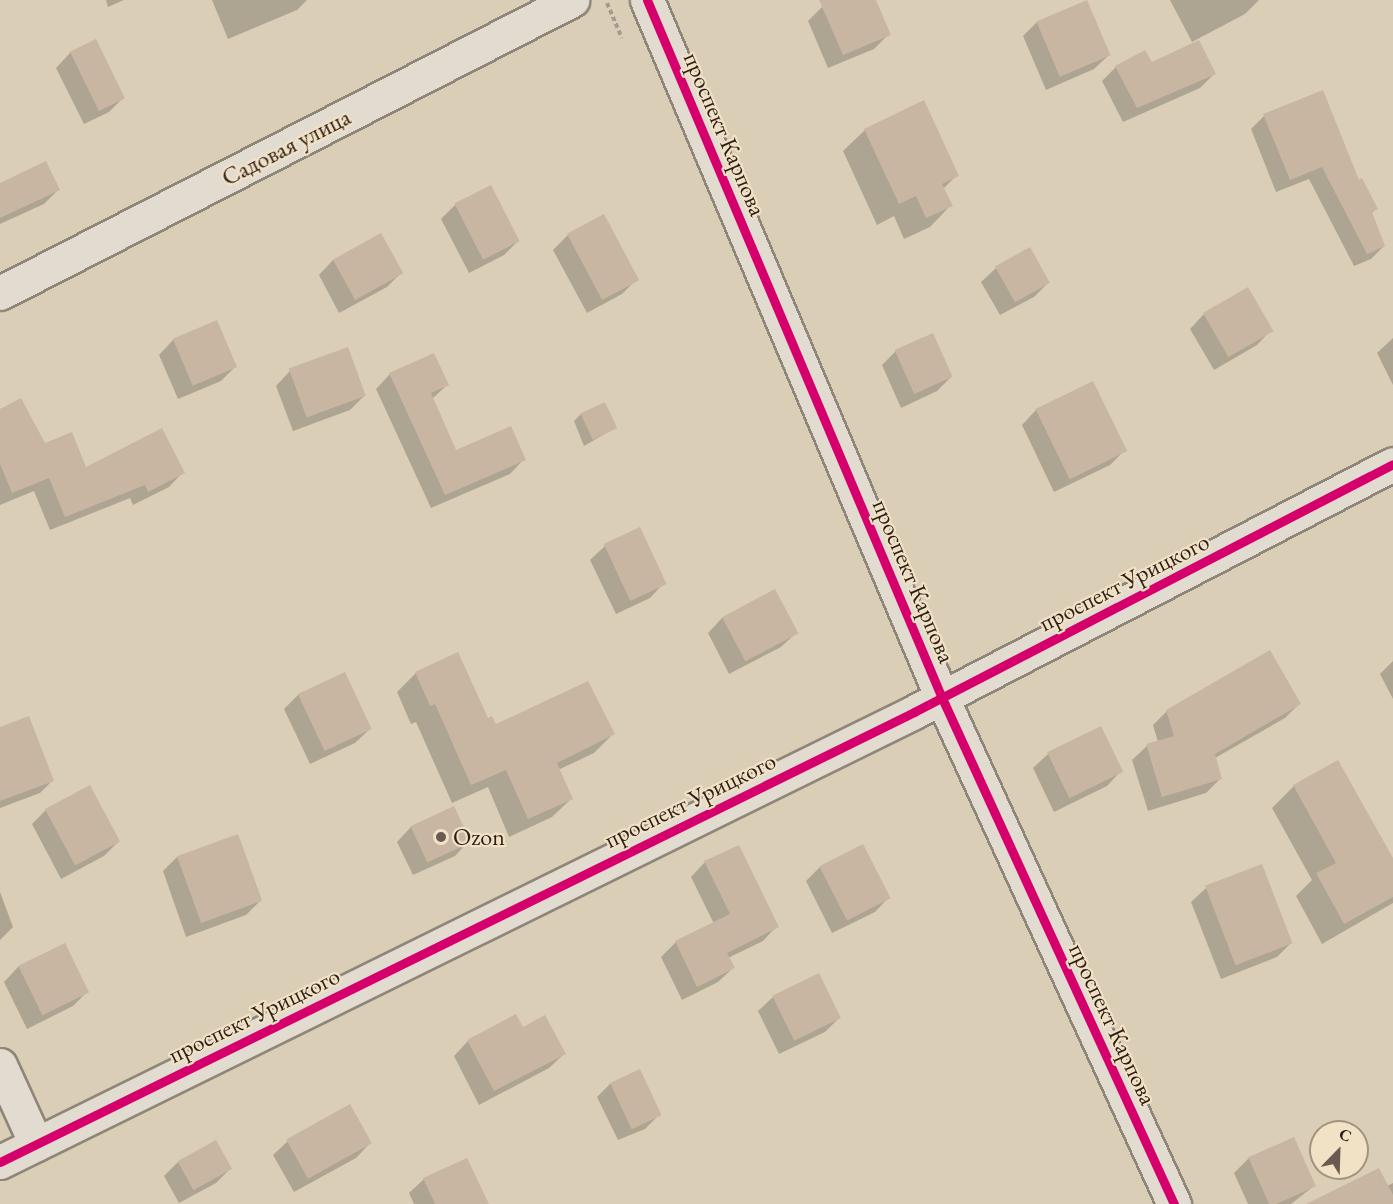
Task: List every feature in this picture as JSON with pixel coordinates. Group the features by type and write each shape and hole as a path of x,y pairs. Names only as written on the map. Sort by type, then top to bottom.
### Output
{"street":[{"name":"Садовая улица","path":"0,293 572,0"},
{"name":"проспект Карпова","path":"647,0 942,698 1174,1204"},
{"name":"проспект Урицкого","path":"0,1162 942,698 1393,464"},
{"path":"0,1065 36,1144"}],"building":[{"path":"819,0 876,0 891,35 843,55"},
{"path":"1087,0 1110,55 1060,77 1036,21"},
{"path":"96,39 125,98 99,111 70,52"},
{"path":"1199,40 1216,74 1137,108 1115,66 1145,50 1152,62"},
{"path":"1323,90 1359,180 1362,178 1378,209 1372,212 1385,246 1367,254 1322,167 1290,180 1263,114"},
{"path":"924,100 959,176 942,184 953,206 926,218 916,196 899,204 864,129"},
{"path":"46,161 60,190 0,218 0,183"},
{"path":"491,185 520,241 483,260 454,204"},
{"path":"604,214 639,280 602,300 567,234"},
{"path":"381,233 403,273 355,300 333,260"},
{"path":"1030,247 1050,283 1015,302 995,266"},
{"path":"1248,287 1274,331 1228,357 1203,313"},
{"path":"217,320 237,367 193,386 173,339"},
{"path":"933,333 953,377 914,394 895,350"},
{"path":"348,347 366,396 307,417 289,369"},
{"path":"434,353 449,385 431,393 456,450 511,426 526,460 445,495 389,373"},
{"path":"1093,381 1127,451 1070,479 1035,409"},
{"path":"21,398 45,443 72,432 86,467 162,428 185,473 148,492 145,485 65,517 49,478 12,493 0,464 0,409"},
{"path":"605,402 617,428 593,440 581,413"},
{"path":"640,527 667,584 630,601 604,544"},
{"path":"775,589 798,633 745,661 722,617"},
{"path":"1270,650 1301,704 1215,754 1222,779 1162,797 1146,744 1174,736 1166,710"},
{"path":"458,652 488,718 492,716 496,724 588,681 615,734 557,763 573,799 528,819 506,770 471,785 435,704 430,706 415,672"},
{"path":"345,672 372,729 324,751 298,694"},
{"path":"29,716 54,781 0,801 0,727"},
{"path":"1101,726 1123,772 1069,798 1047,752"},
{"path":"1338,760 1393,858 1393,897 1344,924 1316,873 1336,863 1293,785"},
{"path":"90,785 120,842 75,865 45,809"},
{"path":"454,806 471,842 427,863 410,826"},
{"path":"238,834 262,901 201,923 177,856"},
{"path":"863,844 891,898 847,921 819,866"},
{"path":"739,845 779,927 727,953 735,968 697,987 675,941 730,914 704,861"},
{"path":"1262,864 1292,943 1236,965 1205,886"},
{"path":"65,943 89,992 42,1015 18,966"},
{"path":"819,973 841,1018 794,1041 772,996"},
{"path":"516,1014 523,1027 545,1015 566,1054 494,1091 467,1040"},
{"path":"640,1069 662,1115 632,1129 610,1083"},
{"path":"350,1104 372,1143 308,1179 286,1139"},
{"path":"1294,1137 1309,1171 1309,1180 1313,1180 1316,1186 1276,1204 1269,1204 1248,1157"},
{"path":"216,1140 232,1169 194,1190 178,1161"},
{"path":"467,1158 489,1204 435,1204 423,1178"},
{"path":"1379,1168 1393,1195 1393,1204 1306,1204 1355,1180 1369,1180 1369,1173"}],"cycle path":[{"path":"647,0 942,698 1174,1204"},
{"path":"0,1162 914,712 1393,464"}],"place":[{"name":"Ozon","path":"441,837"}]}
